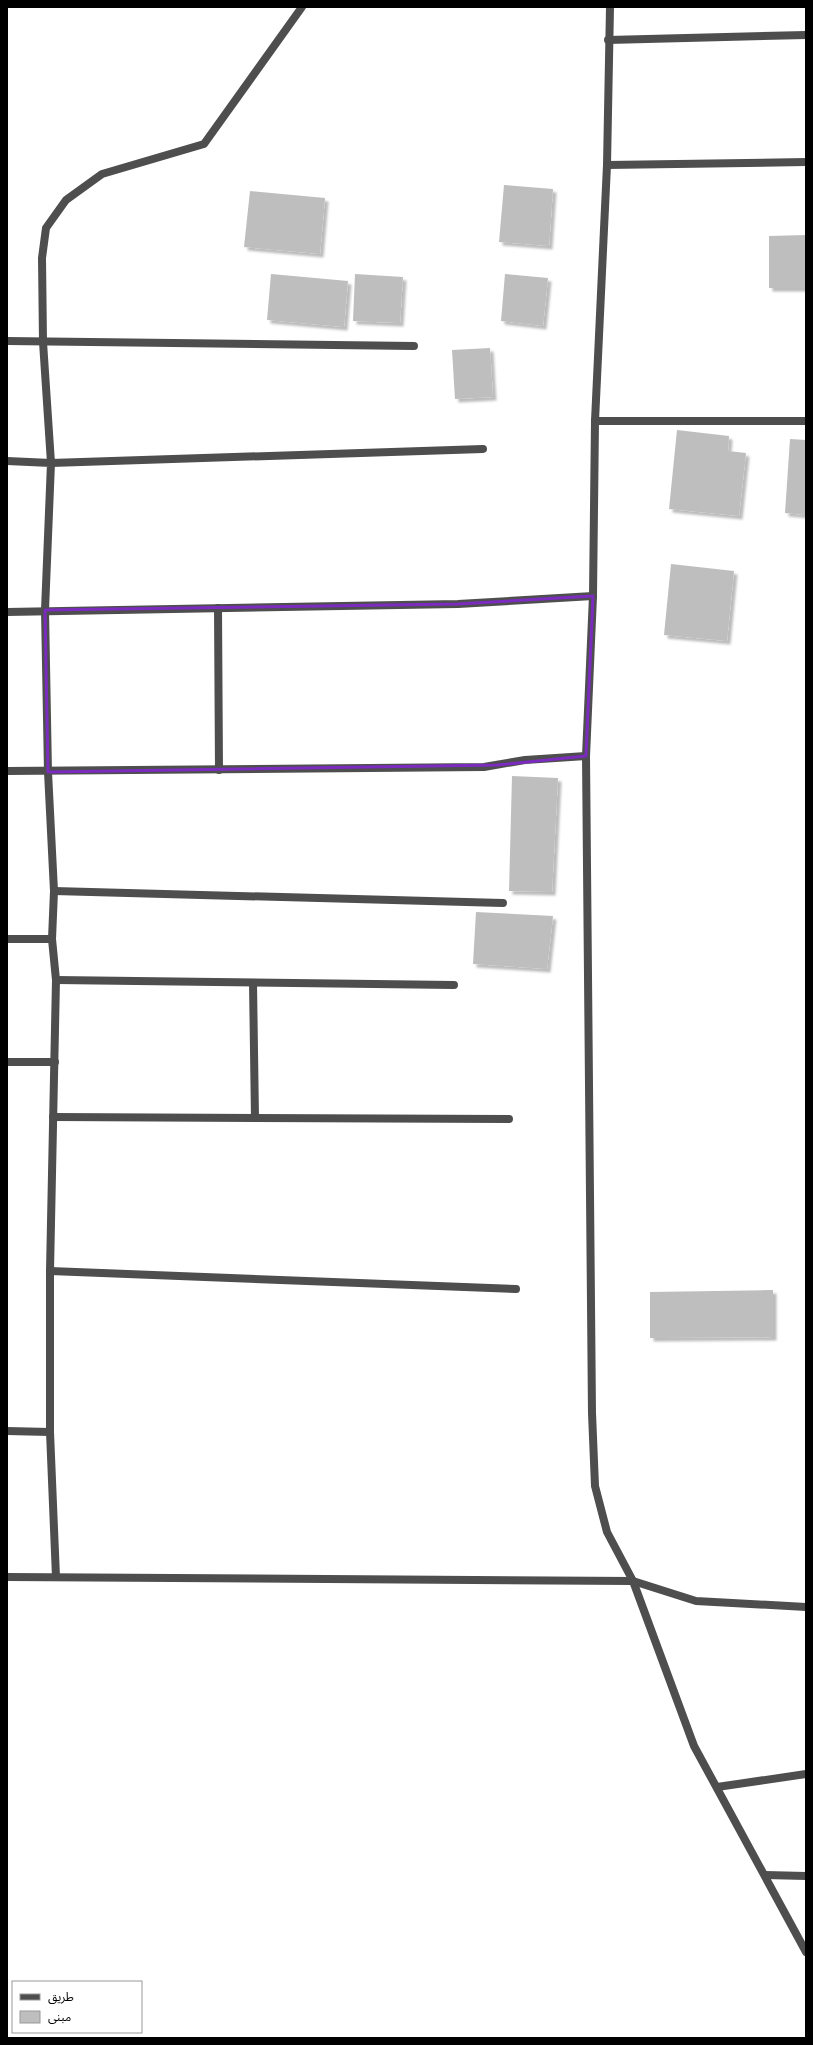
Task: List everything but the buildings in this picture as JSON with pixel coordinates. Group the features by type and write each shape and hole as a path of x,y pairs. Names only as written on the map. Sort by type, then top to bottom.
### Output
{"street":[{"path":"56,1577 50,1432 50,1272 56,980 52,939 54,891 48,772 45,610 51,463 43,342 42,258 46,228 66,200 102,174 204,144 302,7"},
{"path":"610,7 608,40 607,165 595,421 593,596 586,756 592,1413 595,1486 607,1532 633,1581 694,1746 806,1952"},
{"path":"608,40 806,35"},
{"path":"607,165 806,162"},
{"path":"7,342 414,346"},
{"path":"595,421 806,421"},
{"path":"7,461 51,463 483,449"},
{"path":"7,612 45,610 458,604 593,596"},
{"path":"218,608 219,770"},
{"path":"7,771 48,772 484,767 525,760 586,756"},
{"path":"54,891 503,903"},
{"path":"7,939 52,939"},
{"path":"56,980 454,985"},
{"path":"253,983 255,1118"},
{"path":"7,1062 55,1062"},
{"path":"53,1117 509,1118"},
{"path":"50,1272 516,1289"},
{"path":"7,1431 50,1432"},
{"path":"7,1578 56,1577 432,1581 633,1581 696,1601 806,1607"},
{"path":"717,1787 806,1774"},
{"path":"765,1875 806,1876"}],"highlighted area":[{"path":"593,596 586,756 497,765 48,772 45,610 458,604"}]}
